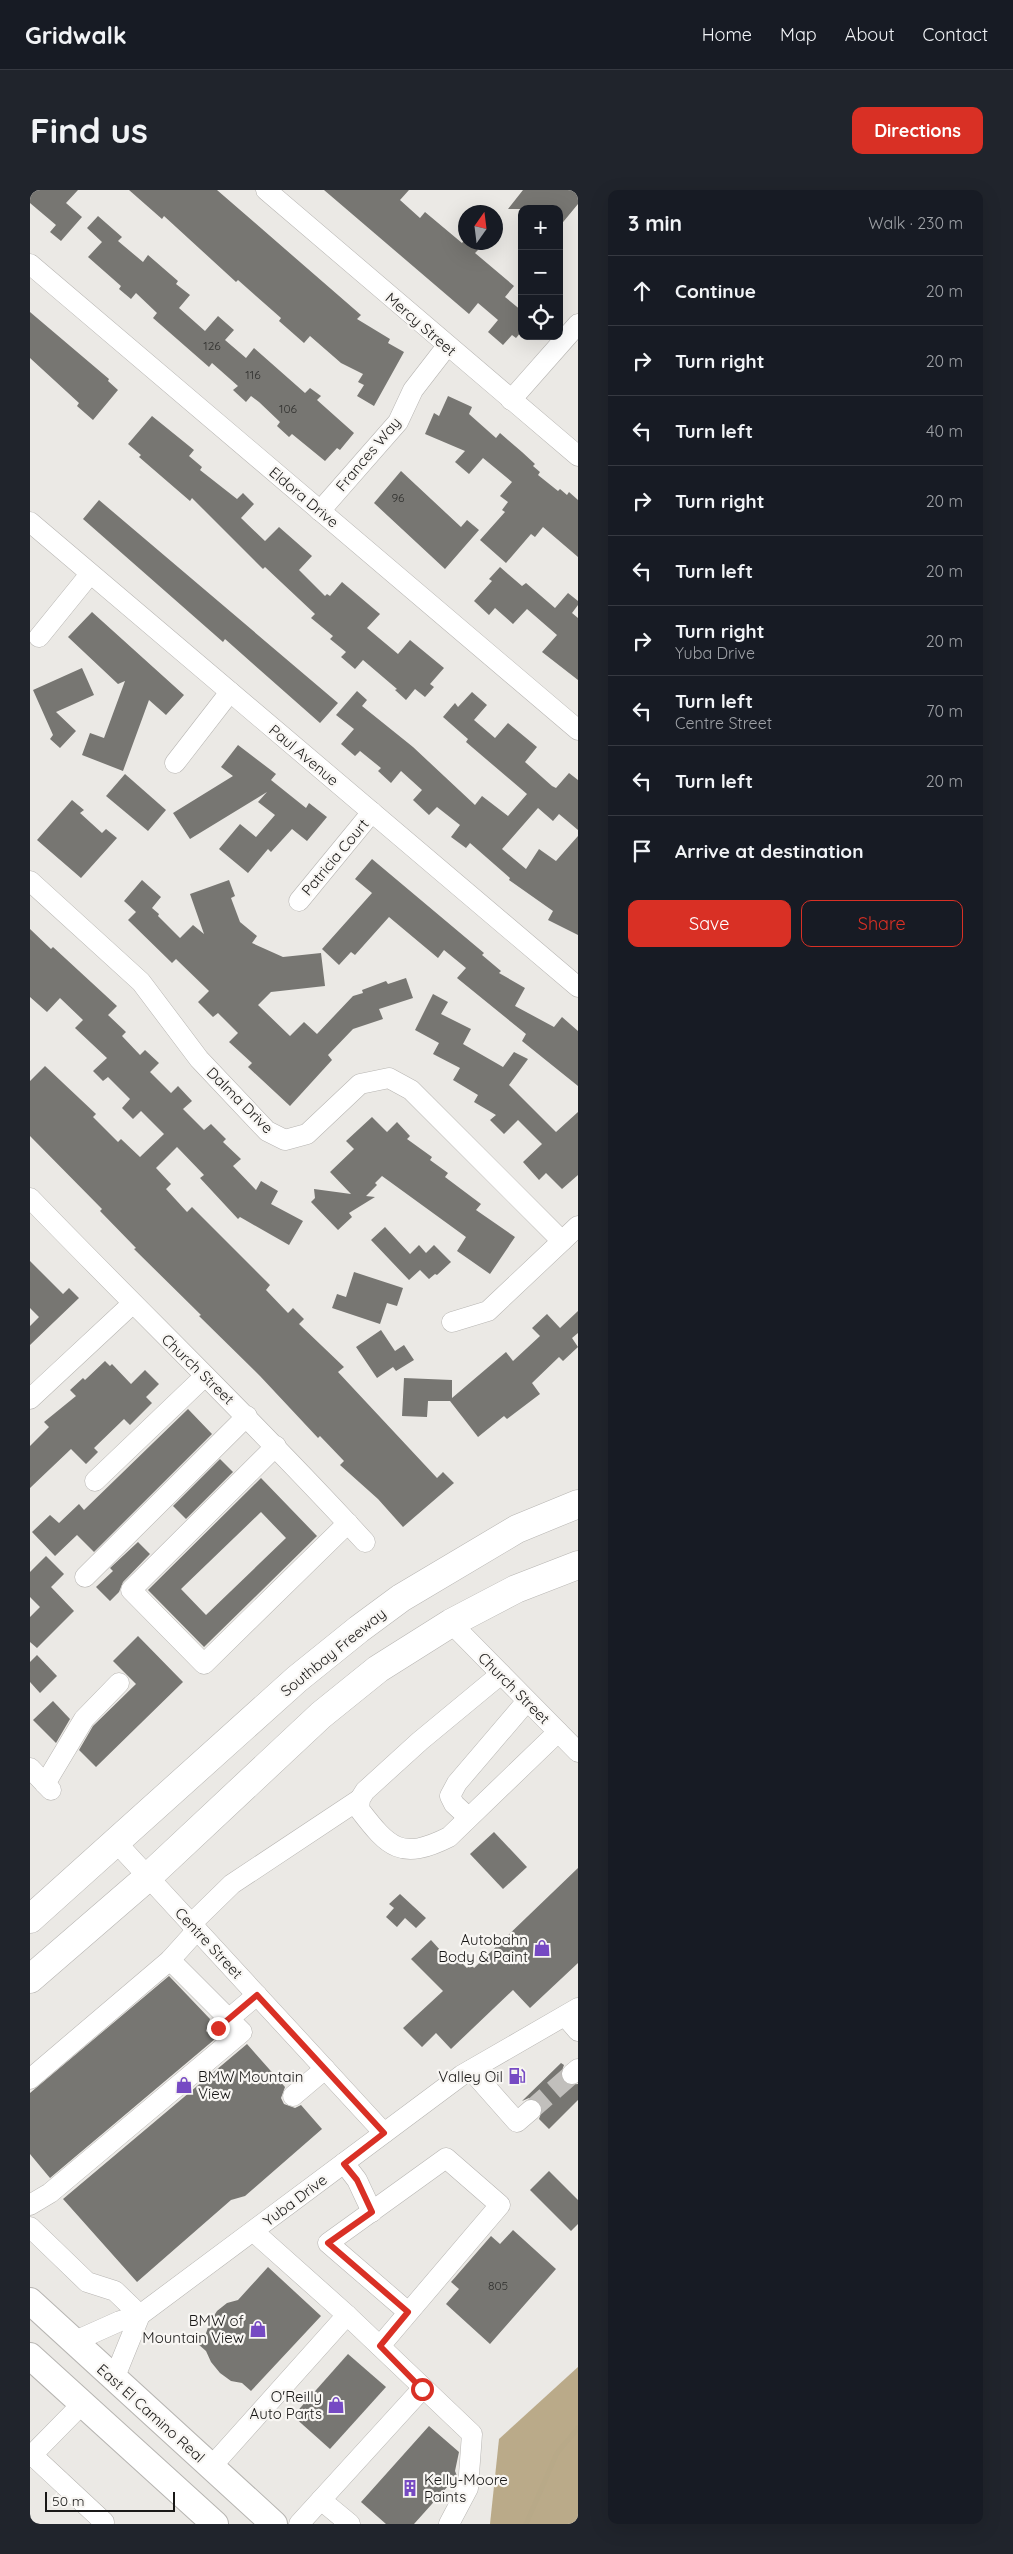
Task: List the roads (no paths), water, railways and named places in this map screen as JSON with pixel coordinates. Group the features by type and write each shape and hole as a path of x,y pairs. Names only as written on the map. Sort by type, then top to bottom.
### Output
{"highway":[{"path":"518,1529 578,1488"},
{"name":"Southbay Freeway","path":"30,1919 297,1679 359,1630 413,1591 518,1529 578,1504"},
{"path":"30,1979 148,1877 321,1715 378,1668 451,1623 516,1589 578,1565"}],"main road":[{"name":"East El Camino Real","path":"30,2301 274,2524"},
{"path":"30,2356 214,2524"},
{"path":"83,2403 91,2395 107,2397 202,2481 240,2493"}],"street":[{"name":"Mercy Street","path":"266,190 578,456"},
{"name":"Eldora Drive","path":"30,264 578,730"},
{"path":"511,400 578,324"},
{"name":"Frances Way","path":"320,511 398,422 413,390 447,346"},
{"name":"Paul Avenue","path":"30,522 578,987"},
{"path":"39,638 90,574"},
{"path":"175,763 230,692"},
{"name":"Patricia Court","path":"299,901 372,812"},
{"name":"Dalma Drive","path":"30,881 141,982 199,1059 267,1131 285,1140 307,1134 360,1084 390,1078 411,1090 562,1241"},
{"name":"Church Street","path":"30,1198 132,1304 247,1416 365,1542"},
{"path":"452,1322 488,1311 578,1226"},
{"path":"30,1399 132,1304"},
{"path":"96,1481 205,1376"},
{"path":"85,1577 247,1416"},
{"path":"276,1446 131,1590 204,1664 348,1523"},
{"name":"Church Street","path":"451,1623 578,1752"},
{"path":"30,2079 170,1960 194,1927 232,1884 360,1799 365,1791 420,1741 501,1674"},
{"path":"30,1768 48,1787 84,1719 119,1683"},
{"path":"468,1817 454,1804 450,1796 457,1783 527,1701"},
{"path":"360,1799 359,1809 382,1838 397,1847 413,1849 434,1844 449,1836 558,1732"},
{"name":"Centre Street","path":"115,1841 384,2133"},
{"path":"170,1960 230,2027"},
{"path":"36,2198 230,2027 257,1995"},
{"name":"Yuba Drive","path":"73,2342 120,2321 140,2315 471,2070 574,2018"},
{"path":"293,2096 325,2069"},
{"path":"471,2070 517,2122 530,2110"},
{"path":"380,2346 500,2205 446,2158 328,2243 408,2312"},
{"path":"344,2164 357,2180 372,2212"},
{"path":"30,2227 87,2282 115,2291 140,2315 114,2379"},
{"path":"254,2232 347,2315 422,2389 472,2434 468,2488 449,2524"},
{"path":"211,2467 347,2315"},
{"path":"300,2524 422,2389"},
{"path":"83,2403 31,2455 104,2522 102,2524"},
{"path":"322,2500 350,2524"}],"waterway":[{"path":"526,2524 557,2453 578,2428"}],"tunnel":[{"path":"531,2110 572,2074"}],"place":[{"name":"Autobahn Body & Paint","path":"542,1948"},
{"name":"Valley Oil","path":"517,2076"},
{"name":"BMW Mountain View","path":"184,2085"},
{"name":"BMW of Mountain View","path":"258,2329"},
{"name":"O'Reilly Auto Parts","path":"336,2405"},
{"name":"Kelly-Moore Paints","path":"410,2488"}]}
